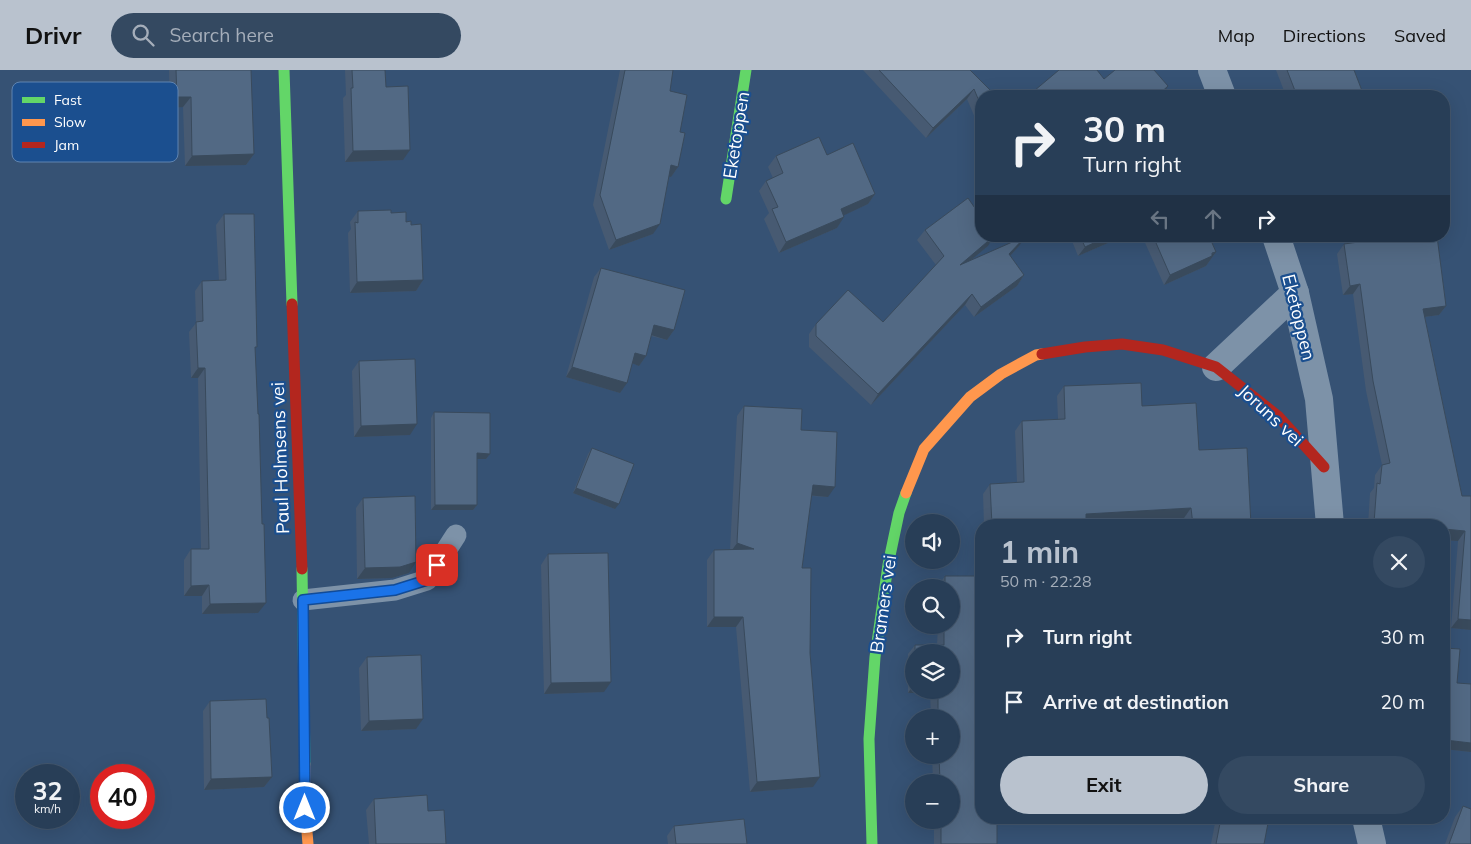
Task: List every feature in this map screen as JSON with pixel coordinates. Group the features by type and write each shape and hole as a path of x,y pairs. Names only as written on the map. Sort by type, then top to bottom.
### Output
{"street":[{"name":"Paul Holmsens vei","path":"284,70 303,600 305,808 308,844"},
{"name":"Eketoppen","path":"726,199 746,70"},
{"path":"1212,70 1220,90"},
{"name":"Eketoppen","path":"1278,242 1295,293 1319,399"},
{"path":"1216,367 1295,293"},
{"name":"Bramers vei","path":"872,844 869,739 875,657 888,565 899,513 911,477 924,450 970,397 1001,374 1036,355 1085,347 1122,344 1163,350 1216,367"},
{"name":"Joruns vei","path":"1216,367 1278,416 1324,467"},
{"name":"Joruns vei","path":"1319,399 1329,519"},
{"path":"1367,824 1372,844"}],"lane":[{"path":"303,600 395,590 427,580 456,535"}],"building":[{"path":"176,70 251,70 254,154 192,156 191,97 178,97 178,82 176,82"},
{"path":"352,70 385,70 386,87 408,86 410,150 353,151"},
{"path":"625,70 673,70 670,91 687,95 680,132 685,133 678,167 671,165 660,224 616,240 600,195"},
{"path":"879,70 970,70 990,90 975,91 974,89 933,128"},
{"path":"1059,70 1097,70 1104,79 1115,70 1154,70 1168,86 1164,90 1035,90"},
{"path":"1287,70 1354,70 1362,90 1295,90"},
{"path":"819,137 827,155 853,143 875,194 841,209 844,217 786,242 772,209 778,207 766,181 783,173 776,156"},
{"path":"968,198 975,208 975,242 987,242 960,265 1012,242 1020,242 1009,254 1024,275 981,307 972,294 878,394 816,336 816,324 848,290 883,322 944,256 925,230"},
{"path":"391,210 391,213 406,212 406,222 411,221 411,225 421,224 423,280 357,282 355,222 358,223 358,211"},
{"path":"224,214 254,214 257,347 255,347 266,603 210,604 209,585 191,586 191,549 209,549 205,368 198,368 196,322 203,321 202,281 226,280"},
{"path":"1083,242 1096,242 1085,247"},
{"path":"1156,242 1212,242 1216,252 1212,253 1212,256 1170,275"},
{"path":"1359,242 1438,242 1446,306 1423,309 1462,496 1471,496 1471,620 1458,619 1465,531 1450,530 1450,519 1374,519 1377,483 1380,484 1382,465 1390,463 1373,381 1360,284 1350,286 1344,244"},
{"path":"601,268 685,290 674,330 654,325 646,356 635,353 627,383 572,367"},
{"path":"415,359 417,424 361,426 359,361"},
{"path":"1141,383 1142,406 1196,403 1199,450 1247,448 1251,519 1192,519 1191,508 1086,514 1086,519 992,519 990,484 1024,482 1022,421 1065,419 1064,386"},
{"path":"744,406 802,409 801,430 837,432 835,487 813,485 802,568 811,568 810,653 820,777 757,782 743,617 714,617 714,550 754,549 737,543"},
{"path":"434,412 490,413 490,454 477,453 477,505 435,505"},
{"path":"592,448 634,464 619,504 576,488"},
{"path":"415,496 416,562 400,567 365,568 363,498"},
{"path":"608,553 611,682 551,683 548,554"},
{"path":"945,576 975,576 975,824 997,824 997,844 941,844 941,829 960,829 960,774 940,774 939,764 960,764 960,709 938,709 938,699 960,699 960,644 944,644 944,634 960,634 960,579 945,579"},
{"path":"1450,648 1460,649 1457,683 1471,684 1471,743 1450,741"},
{"path":"421,655 423,719 369,721 367,657"},
{"path":"266,699 267,718 269,718 272,777 211,779 210,701"},
{"path":"427,795 428,811 444,810 446,844 376,844 374,799"},
{"path":"1463,806 1471,809 1471,844 1449,844"},
{"path":"744,819 747,844 676,844 674,826"},
{"path":"1220,824 1268,824 1264,844 1216,844"}],"traffic: fast":[{"path":"284,70 292,304"},
{"path":"726,199 746,70"},
{"path":"872,844 869,739 875,657 888,565 899,513 906,493"},
{"path":"302,569 305,764"}],"traffic: slow":[{"path":"906,493 924,449 970,397 1001,374 1036,355 1042,354"},
{"path":"305,764 305,808 308,844"}],"traffic: jam":[{"path":"292,304 302,569"},
{"path":"1042,354 1085,347 1122,344 1163,350 1216,367 1278,416 1324,467"}],"route":[{"path":"305,808 303,600 395,590 427,580 437,565"}]}
